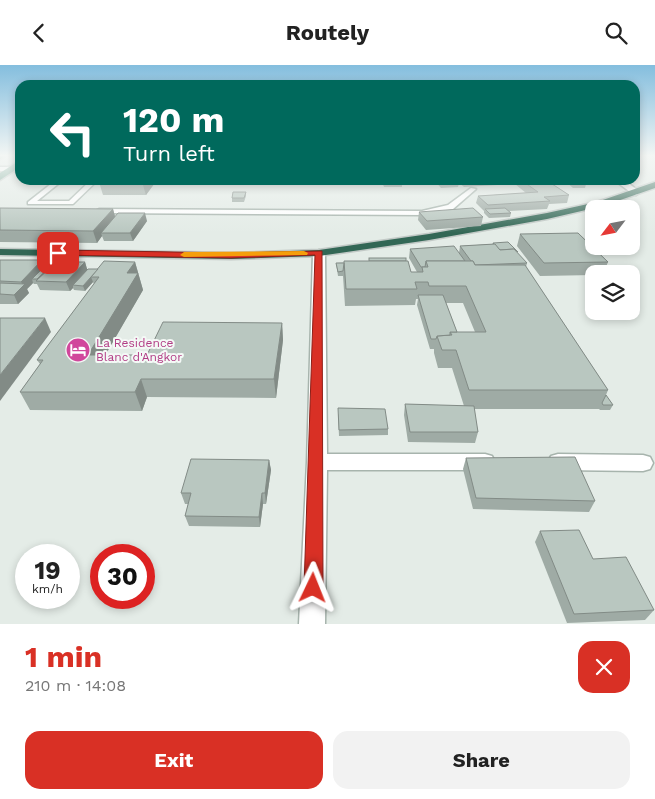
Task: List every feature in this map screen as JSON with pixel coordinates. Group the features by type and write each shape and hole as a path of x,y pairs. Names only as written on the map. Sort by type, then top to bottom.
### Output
{"highway":[{"path":"0,252 231,256 319,253 429,237 548,216 600,204 655,185"}],"street":[{"path":"626,185 636,192"},
{"path":"312,624 317,462 319,253"},
{"path":"317,462 505,462"},
{"path":"544,462 643,463"}],"lane":[{"path":"53,185 30,203 71,203 90,185"},
{"path":"90,211 315,214 422,213 450,207 473,189"},
{"path":"20,209 80,211"}],"building":[{"path":"528,185 554,185 569,195 544,197 550,201 488,205 478,196 538,192"},
{"path":"233,192 246,192 244,198 232,198"},
{"path":"0,208 113,209 93,231 0,230"},
{"path":"473,208 483,217 427,221 419,212"},
{"path":"505,208 511,213 490,214 485,209"},
{"path":"118,213 145,213 130,233 101,233"},
{"path":"578,233 585,240 585,255 601,255 608,262 544,263 520,234"},
{"path":"508,242 518,252 514,249 500,250 493,243"},
{"path":"495,244 500,250 514,249 527,263 475,265 460,246"},
{"path":"454,246 465,261 426,261 425,267 421,267 410,249"},
{"path":"369,258 406,258 406,261 369,261"},
{"path":"0,260 42,260 21,282 0,281"},
{"path":"104,261 135,262 127,273 138,273 88,355 147,355 163,322 282,323 274,379 141,379 135,392 20,392 43,360 37,360 99,277 91,277"},
{"path":"344,261 408,261 411,272 423,272 422,267 428,267 426,261 473,261 475,265 525,265 608,390 469,390 456,350 442,350 437,336 452,335 450,332 486,332 466,286 429,286 428,282 415,282 417,289 346,289"},
{"path":"56,262 85,262 66,282 36,281"},
{"path":"336,263 344,263 343,271 338,272"},
{"path":"45,266 51,266 37,279 32,279"},
{"path":"88,269 98,269 83,286 73,285"},
{"path":"0,283 25,284 14,295 0,294"},
{"path":"418,295 443,295 457,332 450,332 450,335 437,336 436,339 431,339"},
{"path":"0,318 45,318 0,375"},
{"path":"606,395 613,405 603,405 602,403"},
{"path":"405,404 474,406 478,432 410,432"},
{"path":"338,408 385,409 388,429 339,430"},
{"path":"575,457 595,501 476,498 466,458"},
{"path":"191,459 269,460 265,493 262,493 259,517 185,516 191,493 181,493"},
{"path":"579,530 593,559 626,557 654,610 574,614 540,531"}],"slow traffic":[{"path":"184,255 231,256 304,253"}],"place":[{"name":"La Residence Blanc d'Angkor","path":"78,350"}],"route":[{"path":"58,253 231,256 319,253 317,462 313,588"}]}
